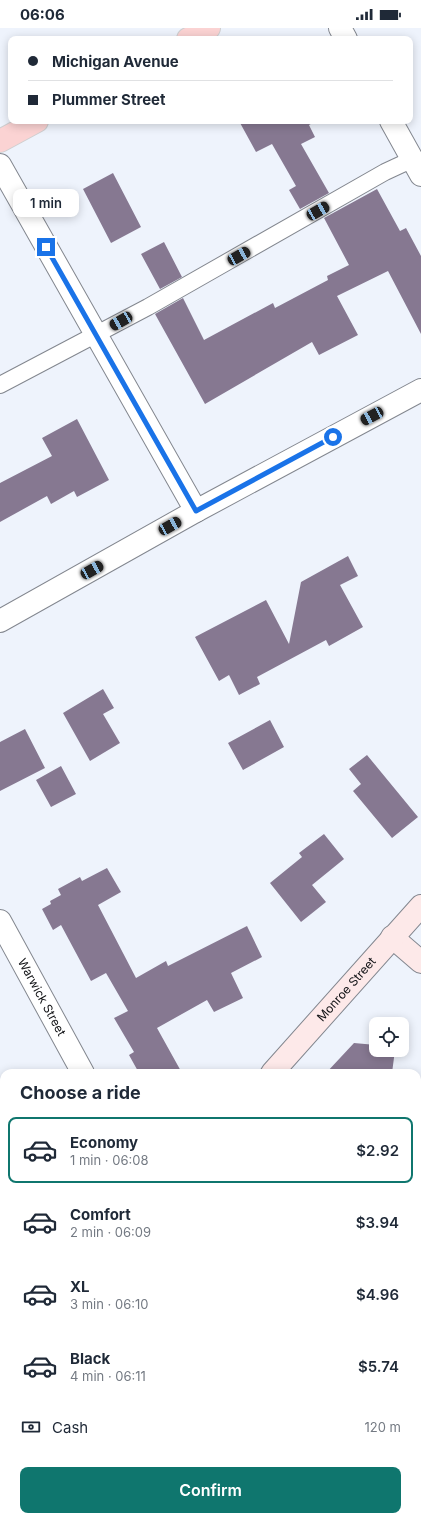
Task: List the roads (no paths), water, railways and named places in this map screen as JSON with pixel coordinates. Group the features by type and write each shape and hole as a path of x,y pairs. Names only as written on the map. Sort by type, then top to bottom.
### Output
{"main road":[{"path":"194,36 209,28"},
{"path":"0,141 31,124"},
{"name":"Monroe Street","path":"276,1069 421,906"},
{"path":"392,937 421,962"}],"street":[{"path":"393,124 417,167"},
{"path":"0,164 196,511"},
{"path":"0,621 196,511 421,390"},
{"name":"Warwick Street","path":"0,921 81,1069"}],"lane":[{"path":"0,385 97,335 385,172 417,167"}]}
